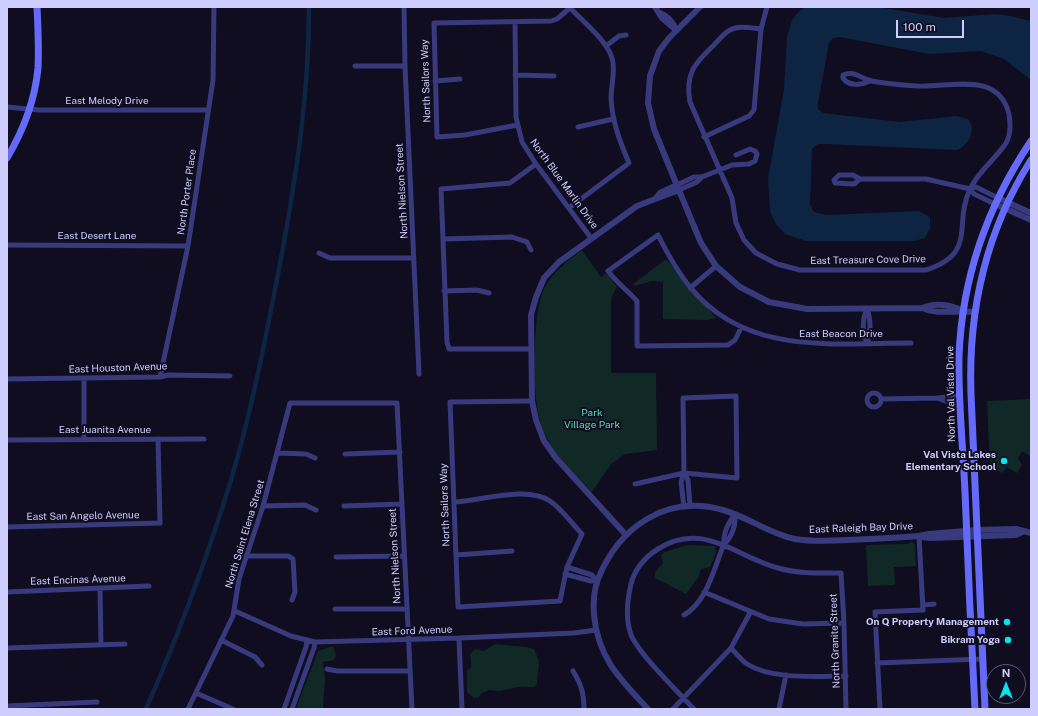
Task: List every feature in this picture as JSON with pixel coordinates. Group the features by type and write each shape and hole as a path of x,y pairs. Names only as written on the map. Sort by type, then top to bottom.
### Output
{"main road":[{"path":"7,158 23,127 34,90 38,68 38,7"},
{"name":"North Val Vista Drive","path":"975,709 960,398 959,356 963,311 977,252 997,201 1011,173 1031,141"},
{"name":"North Val Vista Drive","path":"985,709 970,366 974,312 988,252 1006,205 1031,160"}],"street":[{"name":"North Porter Place","path":"160,377 188,246 208,110 212,80 214,7"},
{"name":"North Nielson Street","path":"404,7 405,66 419,374"},
{"path":"654,7 660,13 662,18 676,30"},
{"path":"700,7 663,45 655,59 649,81 648,103 654,129 678,188 701,243 716,266 740,287 769,302 807,309 923,308 929,311 974,312"},
{"path":"704,137 750,116 754,110 761,28 767,7"},
{"path":"515,22 551,21 571,8 606,46 612,58 614,69 611,85 613,119 630,163 568,208"},
{"name":"North Sailors Way","path":"515,22 434,23 435,81 437,137 465,136 517,125"},
{"name":"North Blue Marlin Drive","path":"515,22 517,125 522,142 536,164 591,238"},
{"name":"East Treasure Cove Drive","path":"761,28 739,27 730,30 698,60 691,71 687,88 690,102 704,137 732,198 736,223 744,240 756,253 777,264 800,270 926,270 942,265 956,254 961,237 963,215 970,189 985,166 1004,146 1010,135 1011,125 1004,103 996,94 985,86 973,83 919,86 870,81"},
{"path":"606,46 619,36 626,35"},
{"path":"355,66 405,66"},
{"path":"515,75 554,76"},
{"path":"435,81 460,79"},
{"name":"East Melody Drive","path":"7,107 29,110 208,110"},
{"path":"578,127 613,119"},
{"path":"626,535 549,450 536,420 532,401 531,315 536,296 544,278 559,262 631,209 656,198 663,197 678,188 697,182 702,176 720,169 737,164 749,164 755,161 757,154 755,150 750,149 736,155"},
{"path":"531,349 449,349 447,342 444,291 441,189 510,183 536,164"},
{"path":"860,179 926,179 970,189 974,194 1031,213"},
{"path":"1006,205 1031,220"},
{"name":"East Beacon Drive","path":"741,328 735,340 728,345 637,346 637,301 626,289 616,282 608,271 658,235 679,273 690,288 720,316 741,328 767,337 798,343 911,343"},
{"path":"443,239 512,237 527,242 531,250"},
{"name":"East Desert Lane","path":"7,245 188,246"},
{"path":"319,253 330,258 414,258"},
{"path":"690,288 716,266"},
{"path":"444,291 477,290 489,293"},
{"path":"867,309 864,315 864,336 867,343"},
{"name":"East Houston Avenue","path":"7,379 84,379 160,377 168,375 230,376"},
{"path":"84,379 84,439"},
{"path":"635,484 684,473 737,478 736,396 683,398 684,473 688,480 687,507"},
{"path":"881,400 938,398 943,396 960,398"},
{"name":"North Sailors Way","path":"532,401 450,402 458,607 560,601 566,574"},
{"name":"North Nielson Street","path":"290,403 397,403 412,709"},
{"name":"North Saint Elena Street","path":"188,709 235,611 239,579 263,506 290,403"},
{"name":"East San Angelo Avenue","path":"7,527 160,523 158,439"},
{"name":"East Juanita Avenue","path":"7,440 204,439"},
{"path":"345,454 400,452"},
{"path":"278,453 306,454 316,458"},
{"path":"454,502 474,501 492,496 527,494 540,496 550,501 582,534 567,568 566,574 591,581 597,581"},
{"path":"344,506 402,504"},
{"path":"263,506 305,505 316,510"},
{"name":"East Raleigh Bay Drive","path":"648,709 617,676 604,655 596,630 594,603 597,581 612,551 626,535 649,517 662,512 687,507 711,508 735,515 782,535 802,540 919,536 929,534 1031,533"},
{"path":"684,615 694,609 704,592 724,544 729,540 736,523 735,515"},
{"path":"919,536 923,607"},
{"path":"694,709 641,651 631,636 626,616 629,594 634,575 648,555 664,545 682,539 704,539 724,544"},
{"name":"North Granite Street","path":"724,544 776,568 812,574 841,572 846,676 846,709"},
{"path":"456,554 512,551"},
{"path":"246,556 288,556 293,559 295,592 292,600"},
{"path":"336,557 404,556"},
{"path":"567,568 592,575 597,581"},
{"name":"East Encinas Avenue","path":"7,592 149,586"},
{"path":"100,588 101,645"},
{"path":"704,592 750,613 769,619 797,624 844,623"},
{"path":"880,709 875,612 923,607 934,604"},
{"path":"336,609 406,609"},
{"name":"East Ford Avenue","path":"235,611 306,641 315,642 459,638 574,633 596,630"},
{"path":"673,709 731,648 750,613"},
{"path":"459,638 462,709"},
{"path":"221,640 255,657 262,665"},
{"path":"284,709 306,647 306,641"},
{"path":"292,709 315,642"},
{"path":"7,648 125,644"},
{"path":"731,648 746,663 759,669 786,674 846,676"},
{"path":"877,663 983,659"},
{"path":"327,669 337,671 410,671"},
{"path":"573,671 582,689 584,709"},
{"path":"779,709 786,674"},
{"path":"196,693 232,709"},
{"path":"7,706 97,702"}],"green space":[{"name":"Park Village Park","path":"582,250 601,277 606,273 617,287 611,298 611,373 656,373 657,450 625,454 611,464 592,492 561,460 551,446 540,423 535,380 536,329 540,300 544,289 556,272"},
{"path":"666,259 716,318 706,320 663,319 663,282 652,281 635,286 633,284"},
{"path":"1031,399 1031,457 1022,451 1018,458 1022,465 1017,473 1007,467 1002,473 990,467 987,401"},
{"path":"912,542 915,545 916,566 894,567 895,585 868,586 866,545 907,544"},
{"path":"687,545 715,546 716,553 710,567 701,569 699,576 686,594 655,578 655,574 663,563 661,555 665,552"},
{"path":"495,644 534,649 539,661 537,684 534,687 518,687 500,691 489,690 482,693 478,698 474,698 467,692 467,671 471,667 470,654 475,649 484,651"},
{"path":"333,646 336,656 334,660 323,662 325,678 323,709 296,709 318,651"}],"water":[{"path":"806,7 878,7 944,18 995,14 1031,21 1031,80 1004,59 981,51 929,54 840,37 833,38 829,43 818,103 818,109 823,113 900,122 956,116 968,119 971,123 972,132 968,141 957,150 825,144 818,144 812,149 810,205 814,212 826,215 919,211 930,217 930,229 925,238 914,241 806,241 785,234 775,223 770,211 768,179 784,89 787,37 792,20 799,11"}],"waterway":[{"path":"146,709 192,596 212,538 239,454 252,400 280,264 296,168 307,72 309,7"}],"place":[{"name":"Val Vista Lakes Elementary School","path":"1004,461"},
{"name":"On Q Property Management","path":"1007,622"},
{"name":"Bikram Yoga","path":"1008,640"}]}
